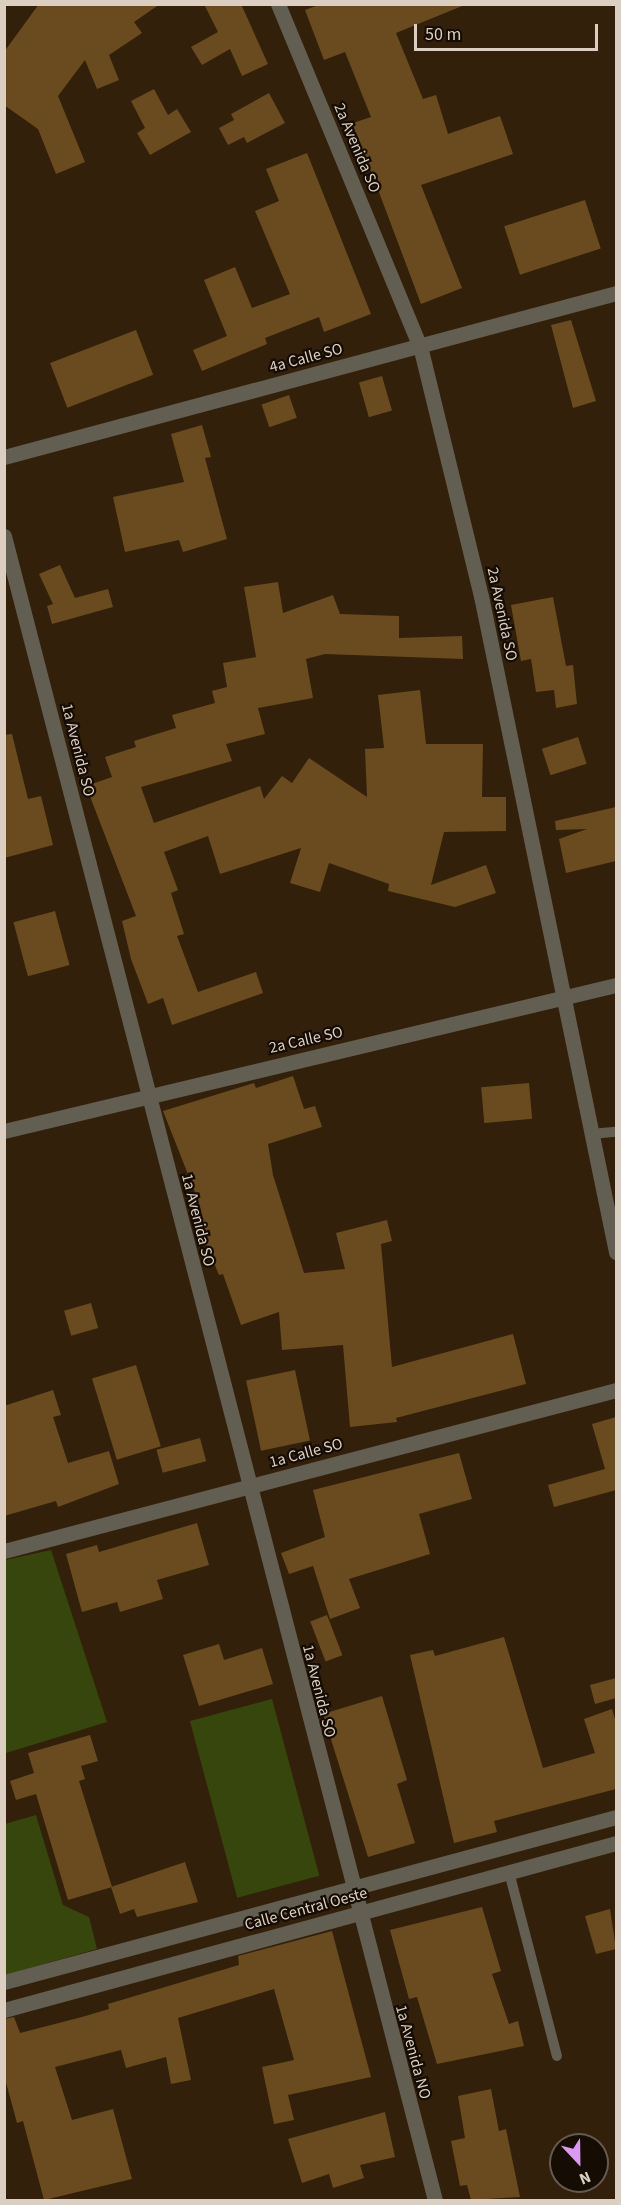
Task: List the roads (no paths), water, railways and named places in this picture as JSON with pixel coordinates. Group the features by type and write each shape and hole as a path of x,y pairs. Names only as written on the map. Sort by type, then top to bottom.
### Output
{"street":[{"name":"2a Avenida SO","path":"278,4 420,346 481,596 561,998 616,1252"},
{"name":"4a Calle SO","path":"4,457 616,293"},
{"name":"1a Avenida SO","path":"4,536 357,1914"},
{"name":"2a Calle SO","path":"4,1131 616,985"},
{"name":"1a Calle SO","path":"4,1551 616,1390"},
{"path":"4,1982 616,1817"},
{"name":"Calle Central Oeste","path":"4,2010 616,1843"},
{"name":"1a Avenida NO","path":"357,1914 435,2200"}],"lane":[{"path":"591,1134 616,1132"},
{"path":"509,1872 556,2056"}]}
